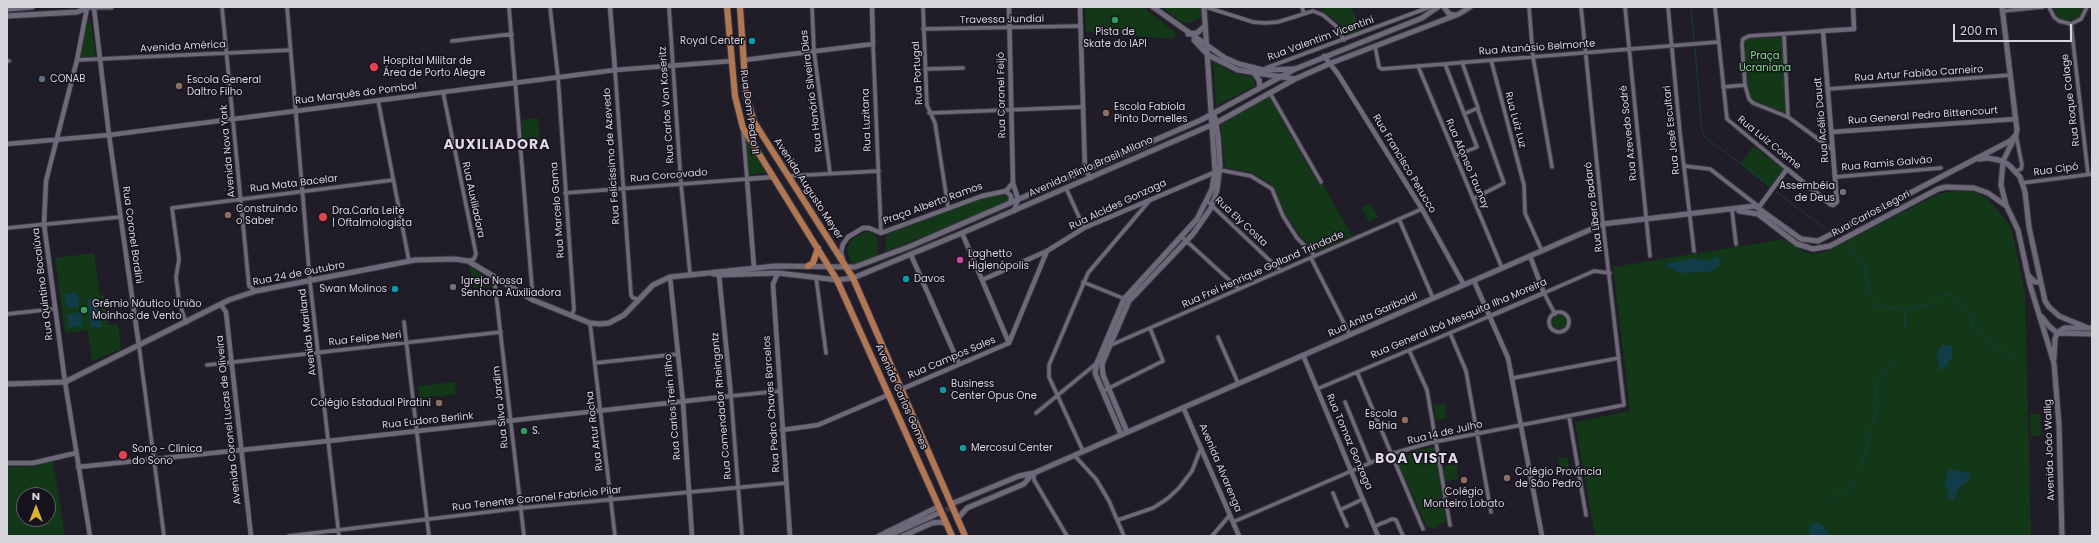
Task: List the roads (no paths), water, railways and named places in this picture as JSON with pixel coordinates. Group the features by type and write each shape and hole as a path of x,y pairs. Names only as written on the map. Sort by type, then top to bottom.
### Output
{"main road":[{"path":"7,9 32,7"},
{"path":"7,16 77,12 86,7 111,7"},
{"name":"Rua Dom Pedro II","path":"727,7 735,96 743,128"},
{"name":"Rua Dom Pedro II","path":"740,7 746,94 754,122"},
{"path":"1153,7 1188,34 1225,58 1239,64 1263,70 1295,69"},
{"path":"1127,432 1096,373 1097,363 1127,300 1184,239 1203,221 1212,204 1218,171 1220,148 1213,124 1205,7"},
{"name":"Avenida Plínio Brasil Milano","path":"468,261 533,300 590,323 600,324 615,321 624,315 653,285 670,277 690,273 754,268 808,266 830,267 845,264 855,267 878,260 1213,114 1295,69 1324,56 1422,18 1438,7"},
{"path":"1444,7 1449,14 1454,15"},
{"name":"Avenida Plínio Brasil Milano","path":"704,272 719,275 778,273 837,280 853,278 1014,211 1213,124 1295,79 1331,63 1454,15 1463,9 1470,7"},
{"name":"Avenida João Wallig","path":"2003,9 2016,119 2016,135 2003,161 2001,185 2006,205 2018,230 2028,275 2054,363"},
{"path":"1188,34 1197,33 1206,26"},
{"path":"1188,34 1208,55 1238,70 1295,79"},
{"path":"1254,73 1259,80 1260,88"},
{"name":"Avenida Augusto Meyer","path":"754,122 845,264"},
{"path":"743,128 830,267"},
{"name":"Rua Carlos Legori","path":"1759,207 1801,239 1813,242 1831,236 2010,141 2016,135"},
{"name":"Rua Carlos Legori","path":"1977,159 1988,158 2003,161"},
{"path":"2003,161 2016,171 2022,183 2040,282 2048,307 2059,316 2090,328"},
{"path":"2001,173 2006,170 2016,171"},
{"path":"1184,239 1207,201 1218,171"},
{"name":"Rua Carlos Legori","path":"1750,209 1797,244 1813,250 1830,246 1938,189 1946,187 1974,188 1988,193 2006,205"},
{"path":"1750,209 1759,207"},
{"name":"Rua Anita Garibaldi","path":"953,505 1019,476 1033,474 1603,224 1689,214 1750,209"},
{"path":"1830,246 1833,241 1831,236"},
{"path":"808,266 813,263 818,248"},
{"name":"Rua 24 de Outubro","path":"7,384 65,382 221,305 256,291 310,282 408,261 448,259 468,261"},
{"name":"Avenida Carlos Gomes","path":"845,264 853,278 902,389 965,536"},
{"name":"Avenida Carlos Gomes","path":"830,267 952,536"},
{"path":"2028,275 2035,282 2040,282"},
{"path":"1122,434 1105,390 1102,369 1127,300"},
{"name":"Avenida João Wallig","path":"2040,314 2049,326 2057,333 2055,339 2054,363 2059,425 2062,536"},
{"path":"2057,333 2064,328 2090,328"},
{"path":"2057,333 2092,334"},
{"name":"Rua Anita Garibaldi","path":"957,519 967,508 1024,484 1033,474"},
{"path":"880,536 939,510"},
{"path":"888,536 939,510"},
{"path":"903,536 932,523 940,522 946,524"}],"street":[{"name":"Rua Quintino Bocaiúva","path":"86,7 77,60 46,181 44,224 54,309 90,536"},
{"name":"Rua Coronel Bordini","path":"94,7 109,135 164,536"},
{"name":"Avenida Nova York","path":"222,7 249,286 256,291"},
{"name":"Avenida Mariland","path":"287,7 310,282 339,536"},
{"path":"509,7 512,34 514,83 533,300"},
{"name":"Rua Marcelo Gama","path":"550,7 558,77 574,310 571,316"},
{"name":"Rua Felicíssimo de Azevedo","path":"610,7 631,295 633,298 638,299"},
{"name":"Rua Carlos Von Koseritz","path":"669,7 681,184 690,273"},
{"name":"Rua Honório Silveira Dias","path":"812,7 814,51 830,173"},
{"name":"Rua Luzitana","path":"872,7 880,233"},
{"name":"Rua Portugal","path":"923,7 927,105 935,123 948,207"},
{"name":"Rua Coronel Feijó","path":"1009,7 1013,183 1018,200"},
{"path":"1080,7 1085,170 1091,178"},
{"path":"1205,7 1253,22 1278,22 1312,11 1323,15 1336,26 1344,40"},
{"path":"1302,7 1304,14"},
{"name":"Rua Valentim Vicentini","path":"1263,70 1430,7"},
{"path":"1529,7 1533,56 1552,167"},
{"name":"Rua Líbero Badaró","path":"1581,7 1603,224 1610,273 1624,405"},
{"name":"Rua Azevedo Sodré","path":"1625,7 1628,49 1650,256"},
{"name":"Rua José Escultari","path":"1668,7 1694,251"},
{"name":"Rua Luiz Cosme","path":"1715,7 1726,116 1729,122 1833,205"},
{"path":"1833,150 1788,117 1753,103 1749,99 1745,85 1742,44 1743,39 1748,36 1854,29 1853,7"},
{"path":"2003,9 2043,7"},
{"path":"2049,7 2054,18 2071,24 2081,19 2087,7"},
{"name":"Rua Roque Calage","path":"2071,24 2090,174"},
{"name":"Travessa Jundiaí","path":"924,29 1081,26"},
{"name":"Rua Acélio Daudt","path":"1823,31 1838,200 1836,204 1833,205"},
{"path":"452,41 512,34"},
{"path":"1784,34 1788,117"},
{"name":"Rua Atanásio Belmonte","path":"1375,46 1380,68 1718,42"},
{"path":"744,60 873,44"},
{"name":"Avenida América","path":"77,60 291,50"},
{"name":"Rua Francisco Petucco","path":"1324,56 1331,63 1422,210 1464,285"},
{"name":"Rua Luiz Luz","path":"1490,60 1524,185 1524,213 1542,251"},
{"name":"Rua Marquês do Pombal","path":"7,144 109,135 615,70 732,61"},
{"path":"1462,62 1504,183 1473,199"},
{"path":"1445,64 1477,148 1455,156"},
{"name":"Rua Afonso Taunay","path":"1418,66 1502,268"},
{"path":"925,69 963,68"},
{"name":"Rua Artur Fabião Carneiro","path":"1828,89 2011,75"},
{"path":"1723,87 1745,85"},
{"name":"Rua Auxiliadora","path":"442,92 476,254 474,259 468,261"},
{"path":"1270,93 1321,182"},
{"path":"378,100 408,261"},
{"path":"930,112 1083,107"},
{"path":"1464,114 1478,110"},
{"name":"Rua General Pedro Bittencourt","path":"1832,132 2016,119"},
{"name":"Rua Dom Pedro II","path":"743,128 754,268"},
{"name":"Avenida João Wallig","path":"2016,135 2022,165 2021,169 2016,171"},
{"name":"Rua Carlos Legori","path":"1684,166 1710,169 1759,207"},
{"name":"Rua Ramis Galvão","path":"1835,176 1941,168"},
{"path":"1759,207 1788,169"},
{"path":"789,176 878,170"},
{"path":"1218,171 1251,176 1272,189 1283,216 1297,238 1313,257 1323,281 1350,334"},
{"name":"Rua Alcídes Gonzaga","path":"982,280 1047,251 1084,228 1218,171"},
{"name":"Rua Cipó","path":"2022,183 2090,174"},
{"name":"Rua Corcovado","path":"565,193 774,177"},
{"name":"Rua Mata Bacelar","path":"186,323 179,301 176,277 179,259 172,208 393,180"},
{"path":"1011,202 1011,196 1006,191 1013,183"},
{"path":"1066,188 1084,228"},
{"name":"Praça Alberto Ramos","path":"845,264 841,252 843,244 848,237 863,228 870,228 880,233 990,193 1006,191"},
{"path":"1083,451 1049,377 1049,365 1088,273 1151,199"},
{"path":"1747,199 1750,209"},
{"path":"1014,211 1018,200"},
{"name":"Rua Ely Costa","path":"1207,201 1212,204 1281,271"},
{"name":"Rua Frei Henrique Golland Trindade","path":"1111,345 1422,210"},
{"path":"1732,210 1736,244"},
{"path":"7,228 120,217"},
{"path":"1400,219 1433,298"},
{"path":"962,233 1008,343"},
{"path":"1184,239 1239,289"},
{"path":"1008,343 1047,251"},
{"path":"911,255 959,364"},
{"path":"1530,256 1544,293 1555,314"},
{"name":"Rua General Ibá Mesquita Ilha Moreira","path":"1316,389 1594,271 1610,273"},
{"name":"Rua Pedro Chaves Barcelos","path":"778,273 773,284 790,536"},
{"name":"Rua Comendador Rheingantz","path":"719,275 731,396 742,536"},
{"name":"Rua Silva Jardim","path":"494,277 524,536"},
{"name":"Rua Carlos Trein Filho","path":"670,277 683,402 692,536"},
{"path":"816,277 826,353"},
{"path":"1474,281 1508,358 1542,536"},
{"path":"1083,282 1127,300"},
{"name":"Avenida Coronel Lucas de Oliveira","path":"221,305 226,312 251,536"},
{"path":"7,314 54,309"},
{"path":"1555,314 1564,314 1568,318 1567,327 1563,331 1554,331 1550,326 1550,318 1555,314"},
{"path":"404,322 429,536"},
{"name":"Rua Artur Rocha","path":"590,323 615,536"},
{"path":"1105,390 1163,361 1150,328"},
{"name":"Rua Felipe Neri","path":"207,365 501,332"},
{"path":"1450,332 1466,371 1491,512"},
{"path":"1218,337 1238,383"},
{"name":"Rua Campos Sales","path":"902,389 1008,343"},
{"path":"1409,350 1427,390 1450,525"},
{"path":"595,363 678,354"},
{"name":"Rua Tomaz Gonzaga","path":"1303,355 1378,536"},
{"path":"1513,378 1619,358"},
{"path":"1036,413 1097,363"},
{"path":"1357,372 1423,529"},
{"name":"Rua Eudoro Berlink","path":"78,467 417,432 780,391"},
{"path":"782,430 818,425 888,395"},
{"path":"1345,402 1370,463"},
{"name":"Rua 14 de Julho","path":"1233,522 1391,454 1436,442 1624,405"},
{"name":"Avenida Alvarenga","path":"1183,407 1239,536"},
{"path":"1569,416 1586,515"},
{"path":"1118,520 1153,508 1167,499 1179,488 1192,471 1201,448"},
{"path":"7,463 33,463 76,453"},
{"path":"1074,455 1096,480 1118,520 1124,536"},
{"path":"1033,474 1034,480 1067,536"},
{"name":"Rua Tenente Coronel Fabricio Pilar","path":"289,536 521,508 786,483"},
{"path":"1333,493 1347,526"},
{"path":"1340,510 1363,499"},
{"path":"1212,536 1230,515"},
{"path":"1374,527 1392,519 1396,520 1403,536"}],"water":[{"path":"1716,256 1721,261 1720,264 1715,269 1707,272 1678,273 1664,264 1695,258 1708,261"},
{"path":"73,292 78,294 79,307 68,308 65,304 66,300 64,296 66,293 71,294"},
{"path":"98,298 102,327 91,328 87,299"},
{"path":"81,312 83,326 69,328 67,314"},
{"path":"1943,345 1951,345 1953,357 1942,370 1940,370 1937,353 1939,348"},
{"path":"1952,469 1970,474 1970,480 1961,485 1953,500 1950,499 1945,482 1948,472"},
{"path":"1817,522 1822,525 1830,536 1809,536 1810,525"}],"waterway":[{"path":"1691,7 1694,41"},
{"path":"1695,48 1702,131 1705,137 1768,184"},
{"path":"1776,192 1825,228"},
{"path":"1851,244 1855,256 1864,266 1870,296 1876,305 1904,310 1905,329"},
{"path":"1904,310 1931,304 1944,295 1954,295 1962,309 1972,315 1972,325 1977,333 2015,359"},
{"path":"1861,470 1878,404 1876,392 1878,380 1898,355"},
{"path":"1828,501 1859,481"}],"tunnel":[{"path":"939,513 955,506"}],"place":[{"name":"Pista de Skate do IAPI","path":"1115,20"},
{"name":"Royal Center","path":"752,41"},
{"name":"Hospital Militar de Área de Porto Alegre","path":"374,67"},
{"name":"CONAB","path":"42,79"},
{"name":"Escola General Daltro Filho","path":"179,86"},
{"name":"Escola Fabíola Pinto Dornelles","path":"1106,113"},
{"name":"Assembéia de Deus","path":"1843,192"},
{"name":"Construindo o Saber","path":"228,215"},
{"name":"Dra.Carla Leite | Oftalmologista","path":"323,217"},
{"name":"Laghetto Higienópolis","path":"960,260"},
{"name":"Davos","path":"906,279"},
{"name":"Igreja Nossa Senhora Auxiliadora","path":"453,287"},
{"name":"Swan Molinos","path":"395,289"},
{"name":"Grêmio Náutico União Moinhos de Vento","path":"84,310"},
{"name":"Business Center Opus One","path":"943,390"},
{"name":"Colégio Estadual Piratini","path":"439,403"},
{"name":"Escola Bahia","path":"1405,420"},
{"name":"S.","path":"524,431"},
{"name":"Mercosul Center","path":"963,448"},
{"name":"Sono - Clínica do Sono","path":"123,455"},
{"name":"Colégio Província de São Pedro","path":"1507,478"},
{"name":"Colégio Monteiro Lobato","path":"1464,480"}],"district":[{"name":"AUXILIADORA","path":"497,145"},
{"name":"BOA VISTA","path":"1417,459"}],"park label":[{"name":"Praça Ucraniana","path":"1765,62"}]}
